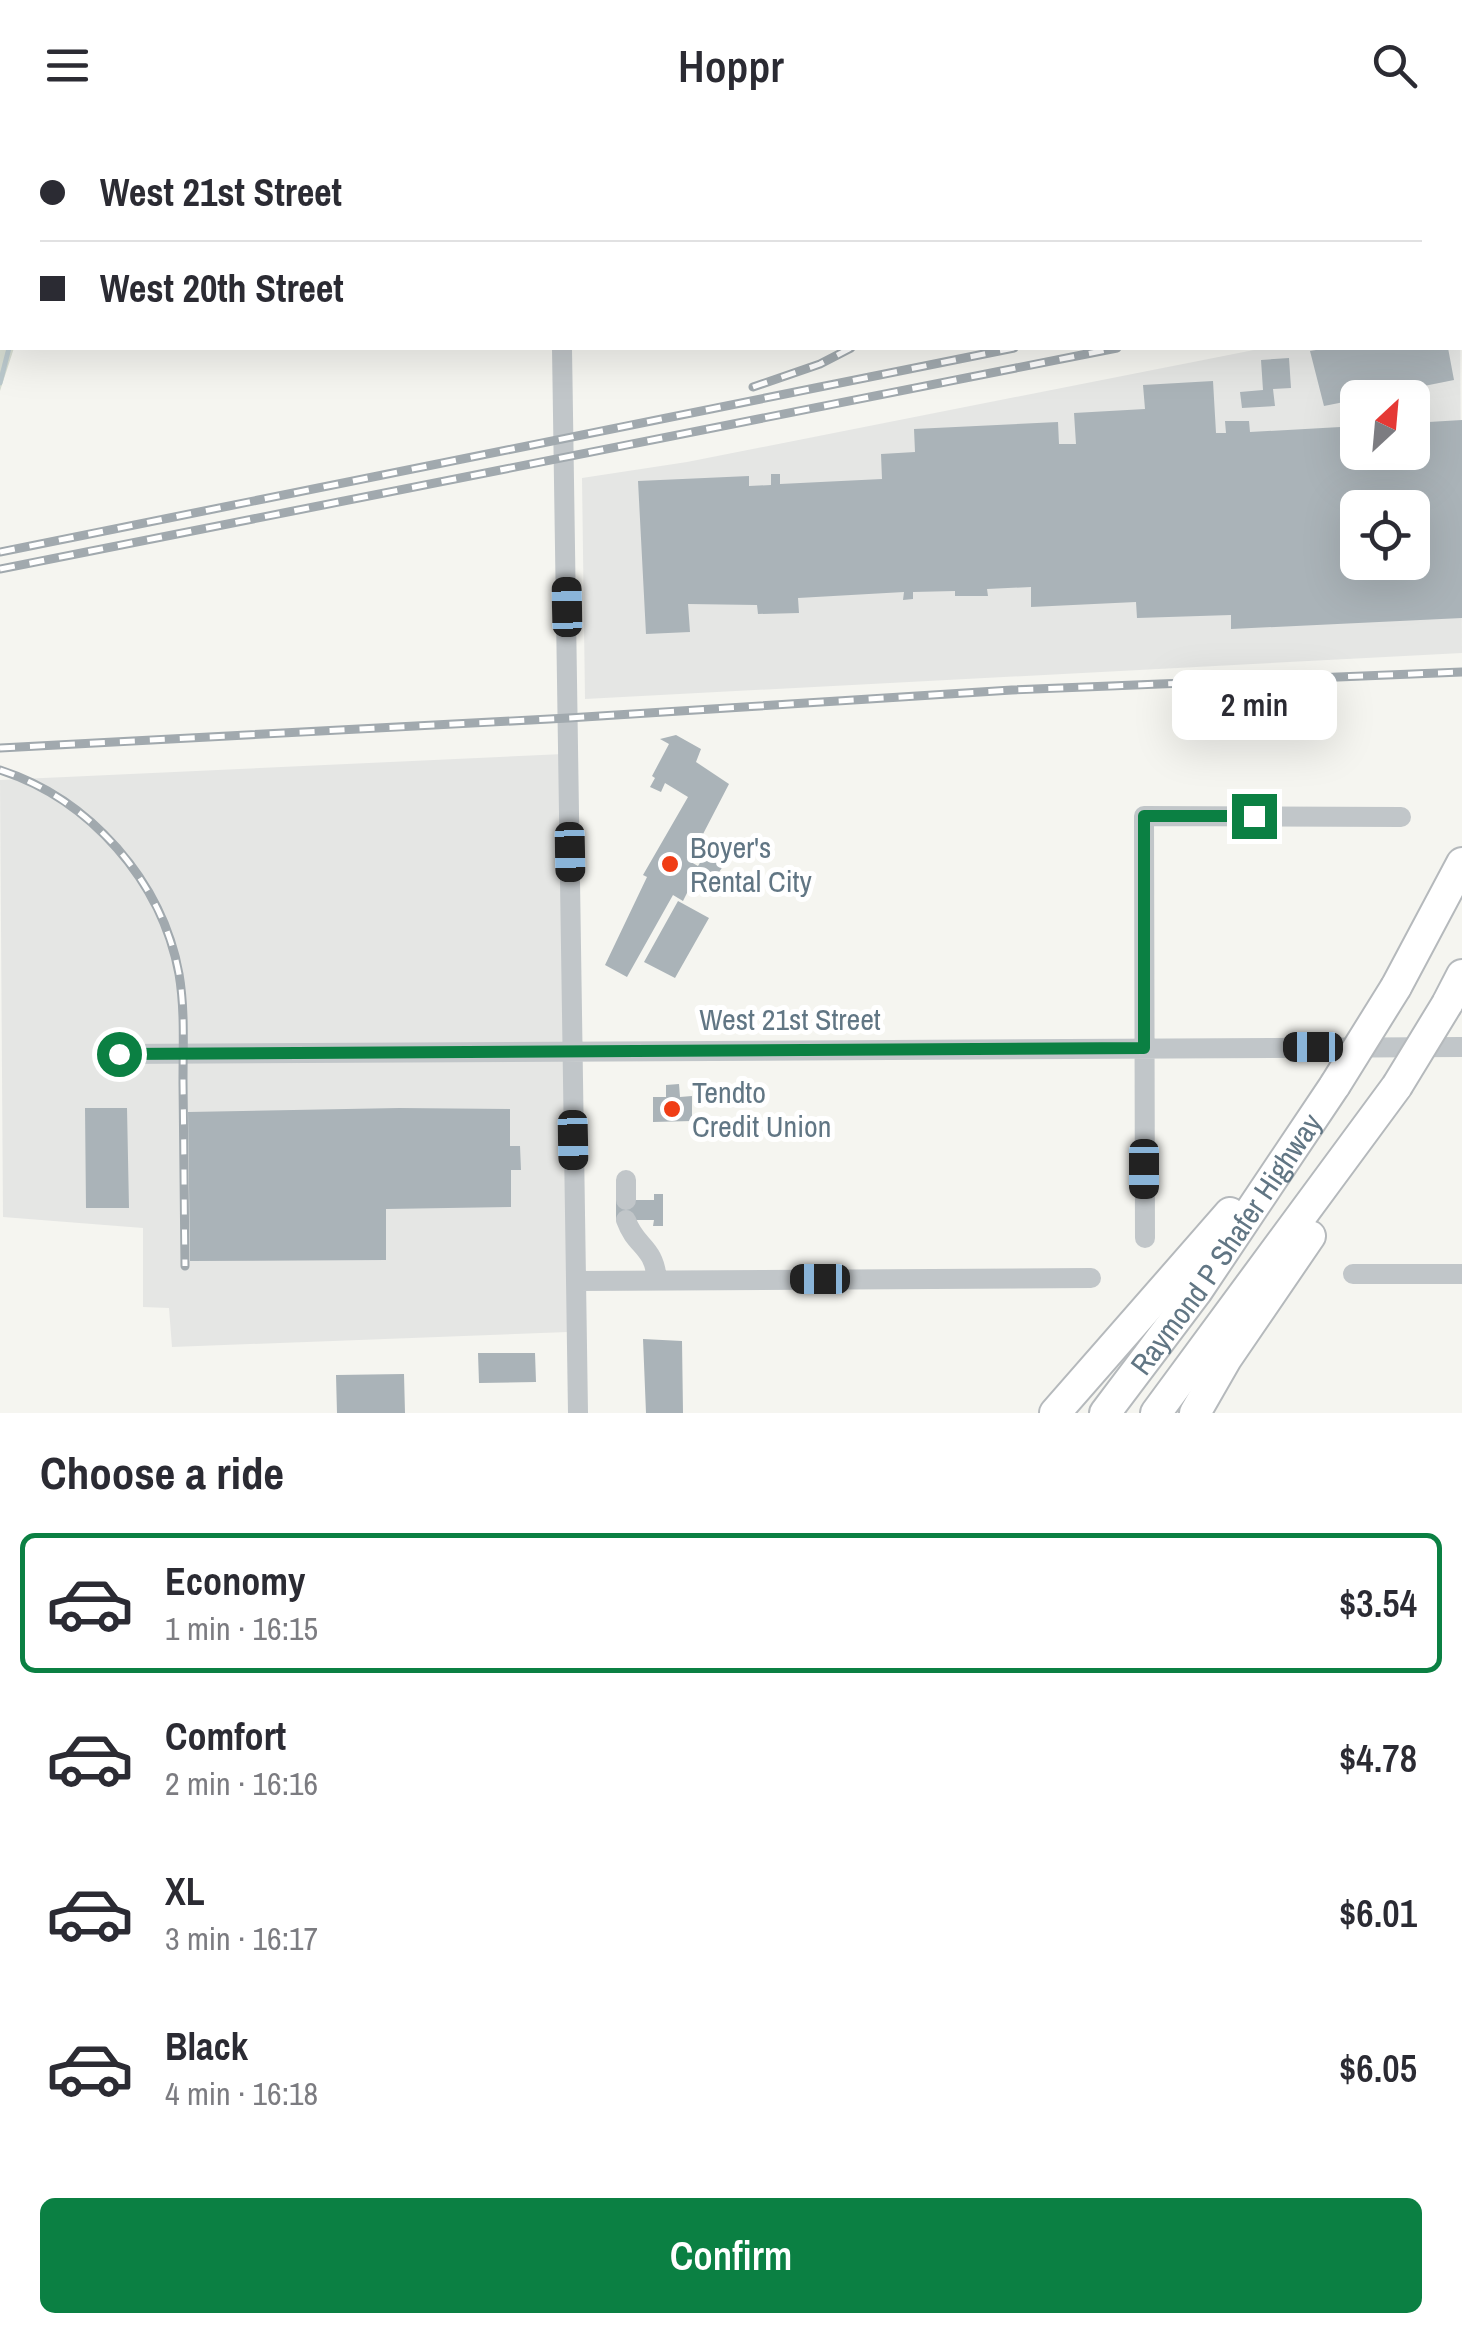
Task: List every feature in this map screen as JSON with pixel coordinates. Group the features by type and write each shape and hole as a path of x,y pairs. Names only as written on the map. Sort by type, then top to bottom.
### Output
{"highway":[{"name":"Raymond P Shafer Highway","path":"1105,1413 1197,1290 1335,1085 1396,987 1462,863"},
{"name":"Raymond P Shafer Highway","path":"1156,1413 1396,1086 1462,975"},
{"path":"1195,1413 1226,1359 1306,1244 1396,1086"},
{"path":"1055,1413 1298,1136"}],"street":[{"path":"562,350 578,1413"},
{"path":"1145,1238 1144,816 1402,817"},
{"name":"West 21st Street","path":"119,1054 1462,1047"},
{"path":"626,1200 634,1236 654,1258 657,1280"},
{"path":"1353,1274 1462,1274"},
{"path":"576,1281 1090,1278"}],"shaded area":[{"path":"0,350 13,350 0,391"},
{"path":"1254,350 1460,350 1462,653 585,699 582,478 687,462"},
{"path":"564,754 568,1332 172,1347 169,1308 143,1307 143,1228 3,1217 0,780"}],"building":[{"path":"1448,350 1454,380 1430,385 1430,380 1340,380 1340,403 1324,406 1310,351"},
{"path":"1289,358 1291,388 1273,389 1275,406 1242,408 1240,392 1263,390 1261,360"},
{"path":"1213,381 1216,433 1226,433 1225,421 1249,421 1250,432 1340,427 1340,470 1430,470 1430,422 1462,420 1462,618 1231,629 1231,615 1137,618 1136,602 1031,607 1031,587 987,589 988,596 955,596 955,591 913,592 913,599 903,600 904,592 798,598 799,613 758,614 757,605 688,604 690,632 646,634 638,481 749,476 749,486 771,485 771,474 780,474 780,484 882,479 881,454 915,452 914,429 1058,422 1059,444 1076,444 1074,413 1145,409 1143,385"},
{"path":"676,735 701,749 696,762 729,784 689,861 698,866 710,847 728,858 711,885 696,875 683,901 673,895 627,977 605,965 647,877 643,875 688,797 665,783 661,792 650,787 669,744 660,739"},
{"path":"678,901 709,918 675,978 644,962"},
{"path":"679,1084 680,1097 692,1096 692,1121 653,1122 653,1097 666,1097 666,1085"},
{"path":"85,1108 127,1108 129,1208 86,1208"},
{"path":"510,1109 510,1146 520,1146 521,1170 511,1170 511,1207 386,1209 386,1260 190,1261 188,1112"},
{"path":"654,1194 663,1194 663,1226 653,1226 654,1220 616,1220 616,1200 654,1200"},
{"path":"643,1339 682,1341 683,1413 646,1413"},
{"path":"478,1353 535,1353 536,1382 479,1383"},
{"path":"404,1374 405,1413 337,1413 336,1375"}],"waterway":[{"path":"0,383 8,350"}],"railway":[{"path":"753,387 820,364 847,350"},
{"path":"0,552 1004,350"},
{"path":"0,569 1107,350"},
{"path":"0,748 1012,690 1462,672"},
{"path":"0,770 33,783 92,823 139,876 170,940 183,1014 185,1266"}],"place":[{"name":"Boyer's Rental City","path":"670,864"},
{"name":"Tendto Credit Union","path":"672,1109"}],"route":[{"path":"119,1054 1144,1048 1144,816 1254,816"}]}
